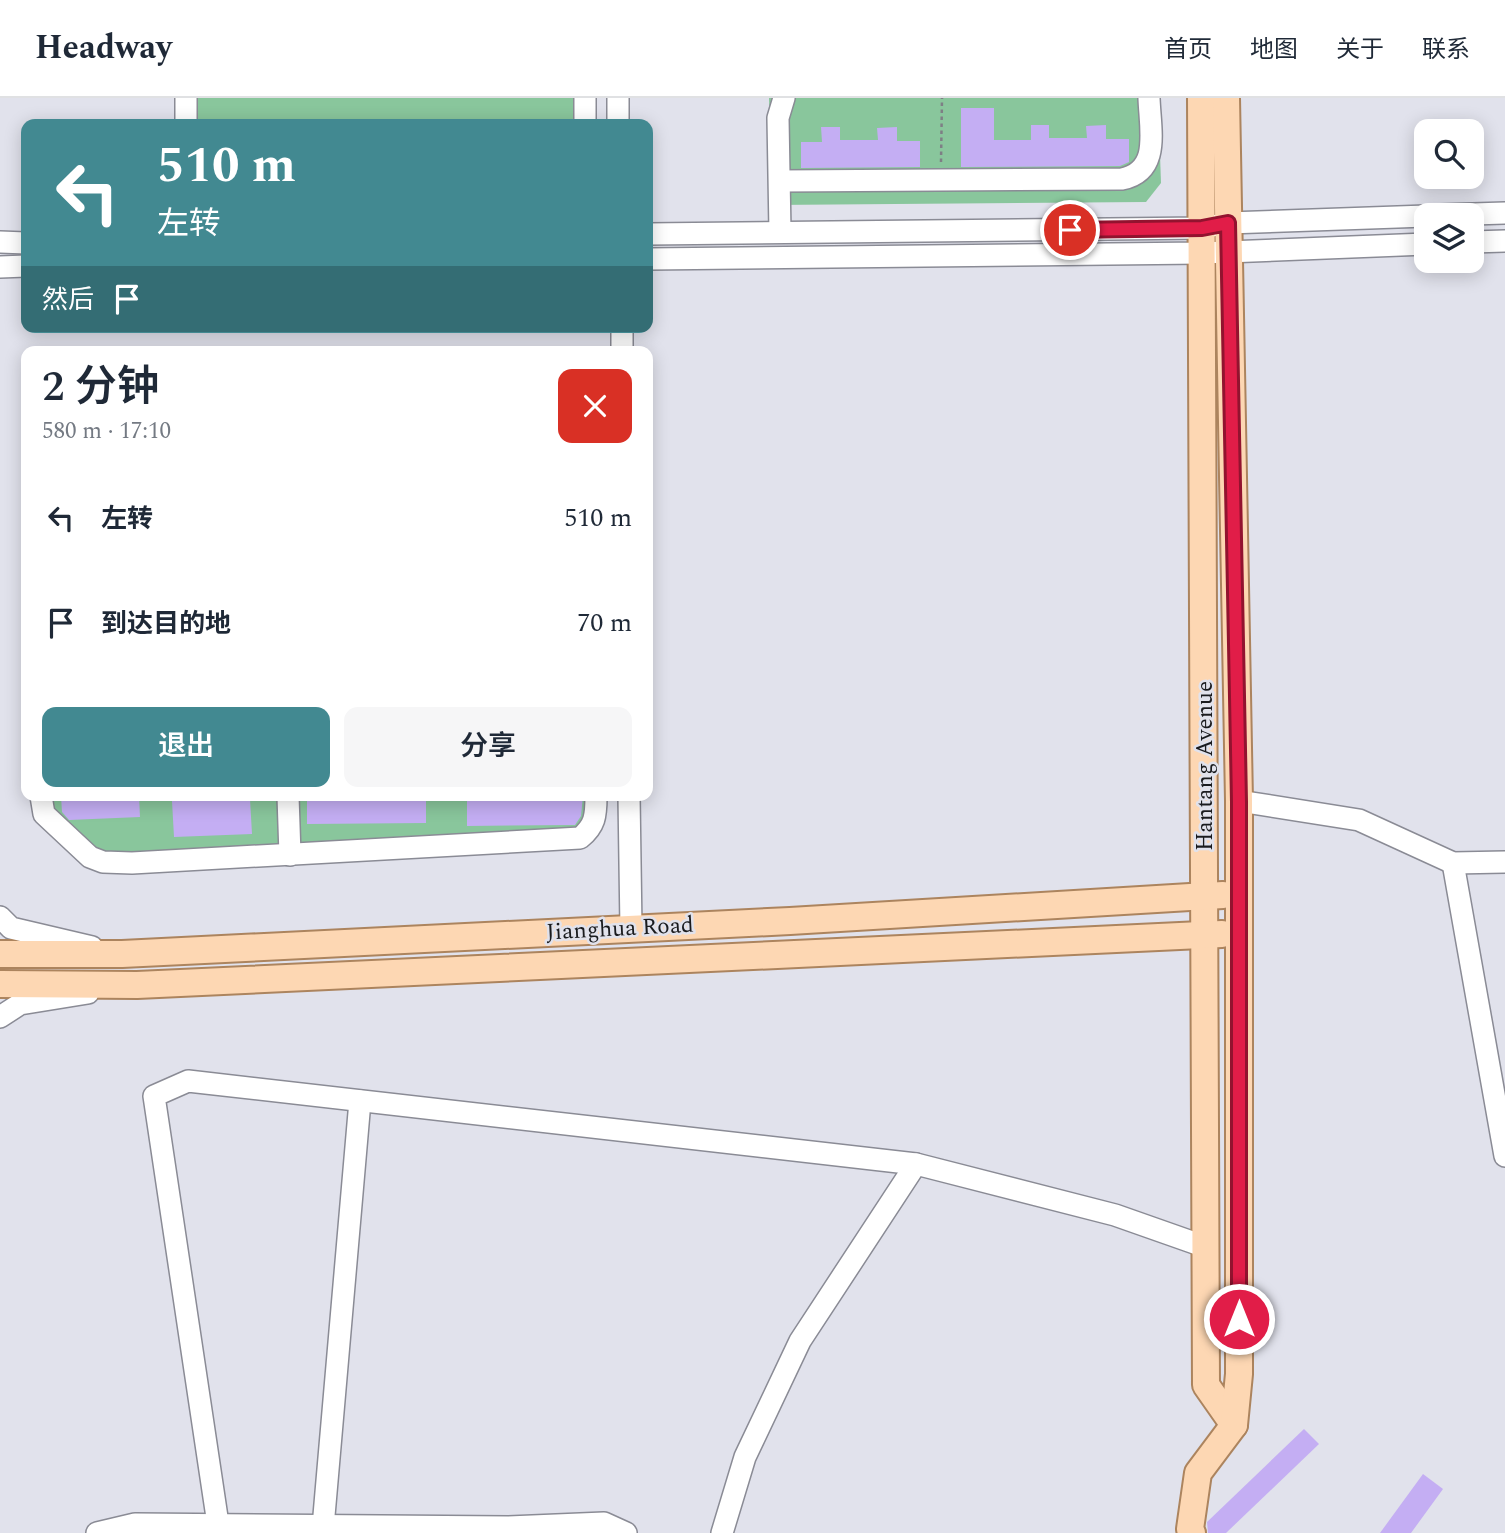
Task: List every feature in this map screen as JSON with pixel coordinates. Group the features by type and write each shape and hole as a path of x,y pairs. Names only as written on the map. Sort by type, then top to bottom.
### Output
{"main road":[{"name":"Hantang Avenue","path":"1201,98 1206,1385 1234,1425"},
{"name":"Hantang Avenue","path":"1226,98 1239,802 1240,1374 1234,1425"},
{"name":"Jianghua Road","path":"0,954 122,954 631,929 1239,894"},
{"name":"Jianghua Road","path":"0,984 137,985 1239,933"},
{"path":"1192,1533 1190,1529 1198,1473 1234,1425"}],"street":[{"path":"186,98 186,119"},
{"path":"585,98 586,119"},
{"path":"618,98 618,119"},
{"path":"780,232 778,118 784,98"},
{"path":"780,181 1122,179 1135,176 1145,167 1150,155 1149,98"},
{"path":"1484,214 1505,213"},
{"path":"653,259 1202,241 1228,223 1414,216"},
{"path":"653,234 780,232 1202,241 1228,250 1414,244"},
{"path":"1484,242 1505,241"},
{"path":"0,242 21,243"},
{"path":"0,267 21,266"},
{"path":"42,801 44,814 90,857 103,862 290,855 580,838 592,829 595,801"},
{"path":"288,801 290,855"},
{"path":"629,801 631,929"},
{"path":"1239,802 1359,820 1453,863 1505,862"},
{"path":"1453,863 1505,1156"},
{"path":"0,917 11,928 122,954"},
{"path":"0,1017 20,1004 137,985"},
{"path":"218,1524 154,1096 188,1081 916,1164 1115,1214 1206,1247"},
{"path":"323,1527 360,1101"},
{"path":"722,1533 745,1457 800,1341 916,1164"},
{"path":"97,1533 135,1524 508,1527 604,1523 626,1533"}],"path":[{"path":"941,179 942,98"}],"green space":[{"path":"186,98 585,98 585,119 186,119"},
{"path":"769,98 1158,98 1161,183 1146,202 772,205"},
{"path":"46,801 593,801 592,829 103,862"}],"building":[{"path":"961,108 994,108 994,140 1031,140 1031,125 1049,125 1049,138 1087,138 1086,126 1106,125 1106,139 1129,139 1129,162 1120,166 961,167"},
{"path":"821,127 840,127 840,140 878,140 877,128 897,127 897,141 920,141 920,167 801,168 801,142 822,142"},
{"path":"61,801 139,801 140,817 69,820 62,812"},
{"path":"172,801 250,801 252,834 174,837"},
{"path":"307,801 426,801 426,823 307,824"},
{"path":"467,801 582,801 581,816 575,825 467,826"},
{"path":"1304,1429 1319,1444 1226,1533 1208,1533 1207,1522"},
{"path":"1423,1474 1443,1489 1411,1533 1380,1533"}],"route":[{"path":"1070,230 1202,228 1228,223 1239,802 1239,1319"}]}
